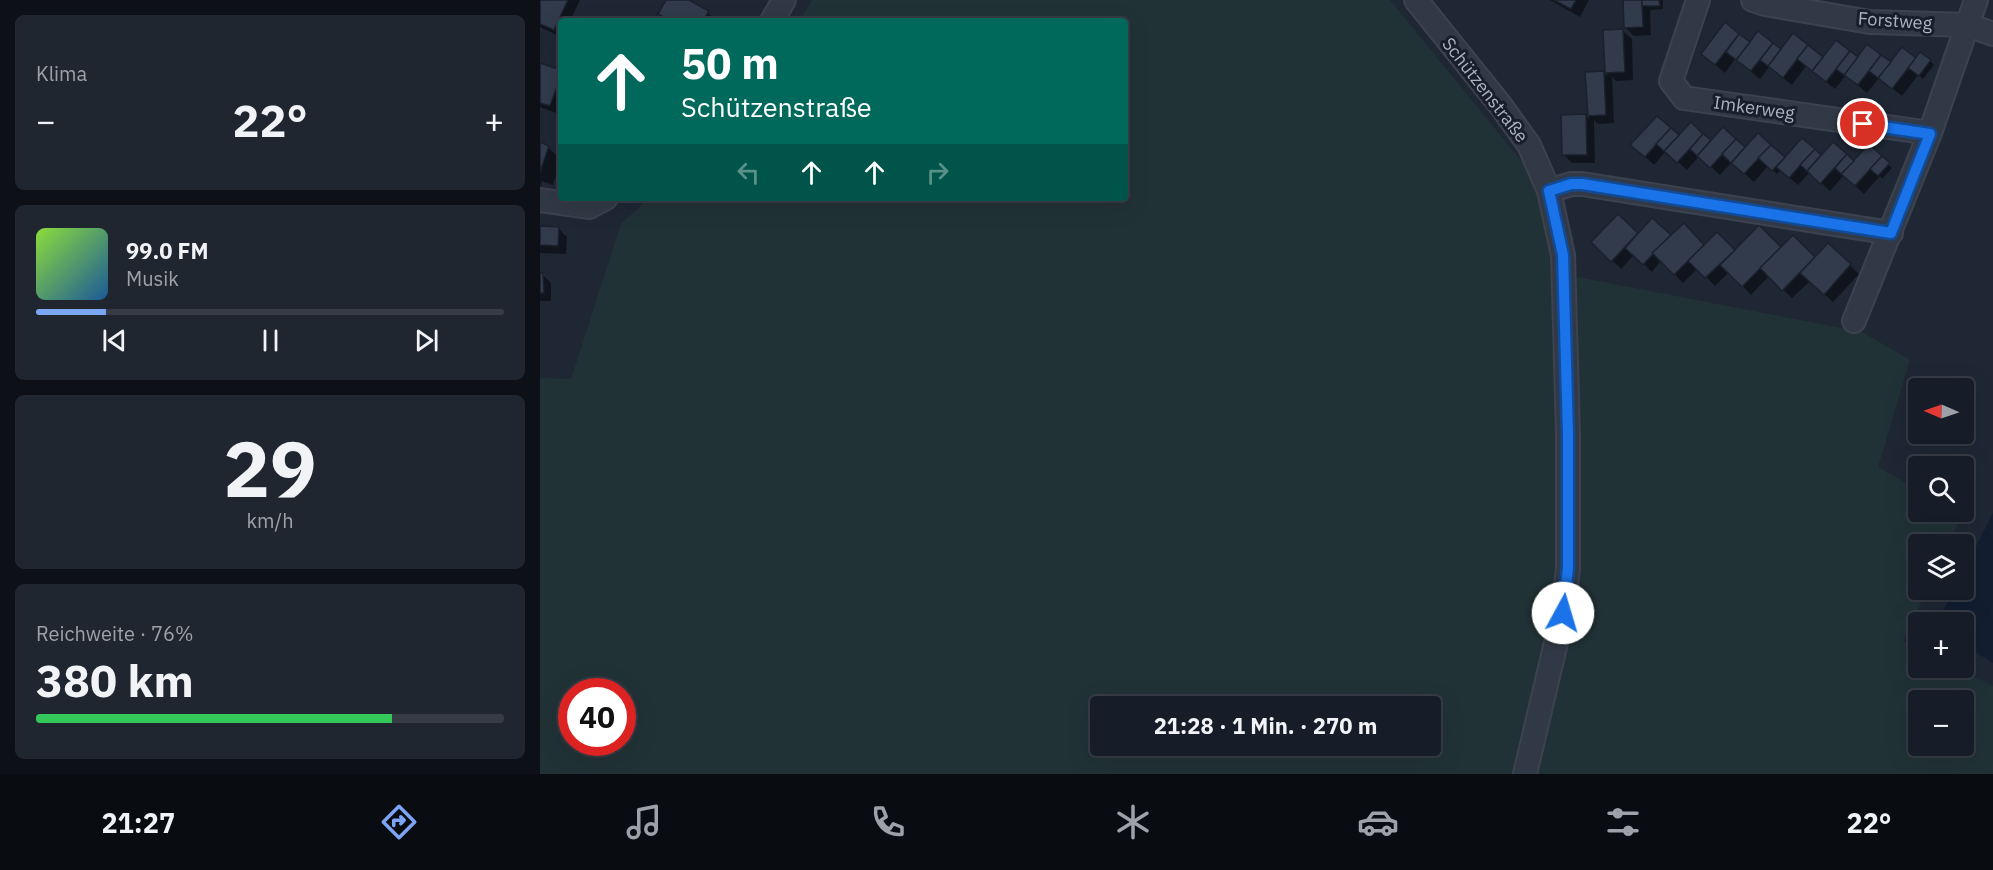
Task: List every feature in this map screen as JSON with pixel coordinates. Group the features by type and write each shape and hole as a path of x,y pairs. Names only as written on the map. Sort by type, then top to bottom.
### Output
{"street":[{"path":"774,18 784,0"},
{"name":"Schützenstraße","path":"1416,0 1501,106 1529,145 1549,191 1563,255 1568,435 1568,568 1563,613 1525,774"},
{"name":"Imkerweg","path":"1698,0 1671,81 1684,98 1930,134"},
{"name":"Forstweg","path":"1753,0 1870,22 1968,25 1993,34"},
{"path":"1854,321 1930,134 1976,0"},
{"path":"1549,191 1571,184 1582,184 1891,233"},
{"path":"540,200 590,207 601,201"}],"shaded area":[{"path":"812,0 1390,0 1536,179 1557,273 1862,332 1910,360 1878,467 1908,484 1908,522 1959,522 1953,534 1908,534 1908,600 1922,600 1917,612 1908,612 1908,630 1903,641 1908,644 1908,678 1974,677 1993,686 1993,774 540,774 540,378 571,379 621,224 646,201 1128,201 1128,18 801,18"}],"water":[{"path":"1993,513 1993,663 1974,651 1974,612 1942,612 1949,600 1974,600 1974,551"}],"building":[{"path":"540,0 568,0 554,30 540,24"},
{"path":"666,0 689,0 709,11 705,18 664,18 658,14"},
{"path":"1554,0 1576,0 1571,9"},
{"path":"1623,0 1642,0 1643,27 1624,28"},
{"path":"1642,0 1659,0 1660,6 1642,6"},
{"path":"1725,22 1739,34 1715,65 1701,54"},
{"path":"1623,29 1625,72 1605,73 1603,30"},
{"path":"1758,31 1773,43 1751,71 1736,60"},
{"path":"1793,33 1808,45 1783,78 1768,66"},
{"path":"1739,34 1750,42 1736,60 1726,52"},
{"path":"1836,40 1850,51 1826,82 1812,71"},
{"path":"1773,43 1781,49 1768,66 1760,60"},
{"path":"1867,44 1881,55 1858,85 1844,75"},
{"path":"1808,45 1823,57 1812,71 1797,59"},
{"path":"1902,47 1916,58 1892,89 1878,78"},
{"path":"1850,51 1858,57 1844,75 1836,69"},
{"path":"1920,52 1931,60 1919,76 1908,68"},
{"path":"1881,55 1891,62 1878,78 1869,71"},
{"path":"540,63 558,69 558,83 550,106 540,103"},
{"path":"1604,71 1606,115 1588,116 1585,72"},
{"path":"1586,114 1587,155 1562,155 1561,115"},
{"path":"1657,116 1671,128 1645,157 1630,145"},
{"path":"1691,122 1703,134 1677,163 1664,151"},
{"path":"1723,127 1736,139 1710,168 1697,156"},
{"path":"1671,128 1679,135 1664,151 1656,144"},
{"path":"1758,133 1771,145 1744,174 1731,163"},
{"path":"1703,134 1711,140 1697,156 1690,149"},
{"path":"1802,138 1815,149 1789,178 1776,167"},
{"path":"1736,139 1745,147 1731,163 1722,154"},
{"path":"540,142 549,146 540,172"},
{"path":"1833,142 1847,154 1820,184 1807,171"},
{"path":"1869,144 1882,156 1855,186 1841,174"},
{"path":"1771,145 1785,157 1772,171 1758,158"},
{"path":"1815,149 1821,155 1807,171 1800,165"},
{"path":"1847,154 1854,161 1841,174 1835,168"},
{"path":"1882,156 1890,163 1878,176 1870,169"},
{"path":"1618,214 1638,233 1611,262 1591,242"},
{"path":"1652,218 1671,235 1643,265 1625,248"},
{"path":"1684,223 1704,245 1674,275 1652,253"},
{"path":"1759,225 1781,247 1742,287 1720,265"},
{"path":"540,226 559,227 558,246 540,245"},
{"path":"1717,232 1735,250 1705,278 1688,261"},
{"path":"1793,235 1815,257 1782,291 1760,268"},
{"path":"1828,243 1851,264 1824,295 1800,273"},
{"path":"540,273 543,273 544,293 540,293"}],"route":[{"path":"1563,613 1568,568 1568,435 1563,255 1549,191 1571,184 1582,184 1891,233 1930,134 1863,124"}]}
